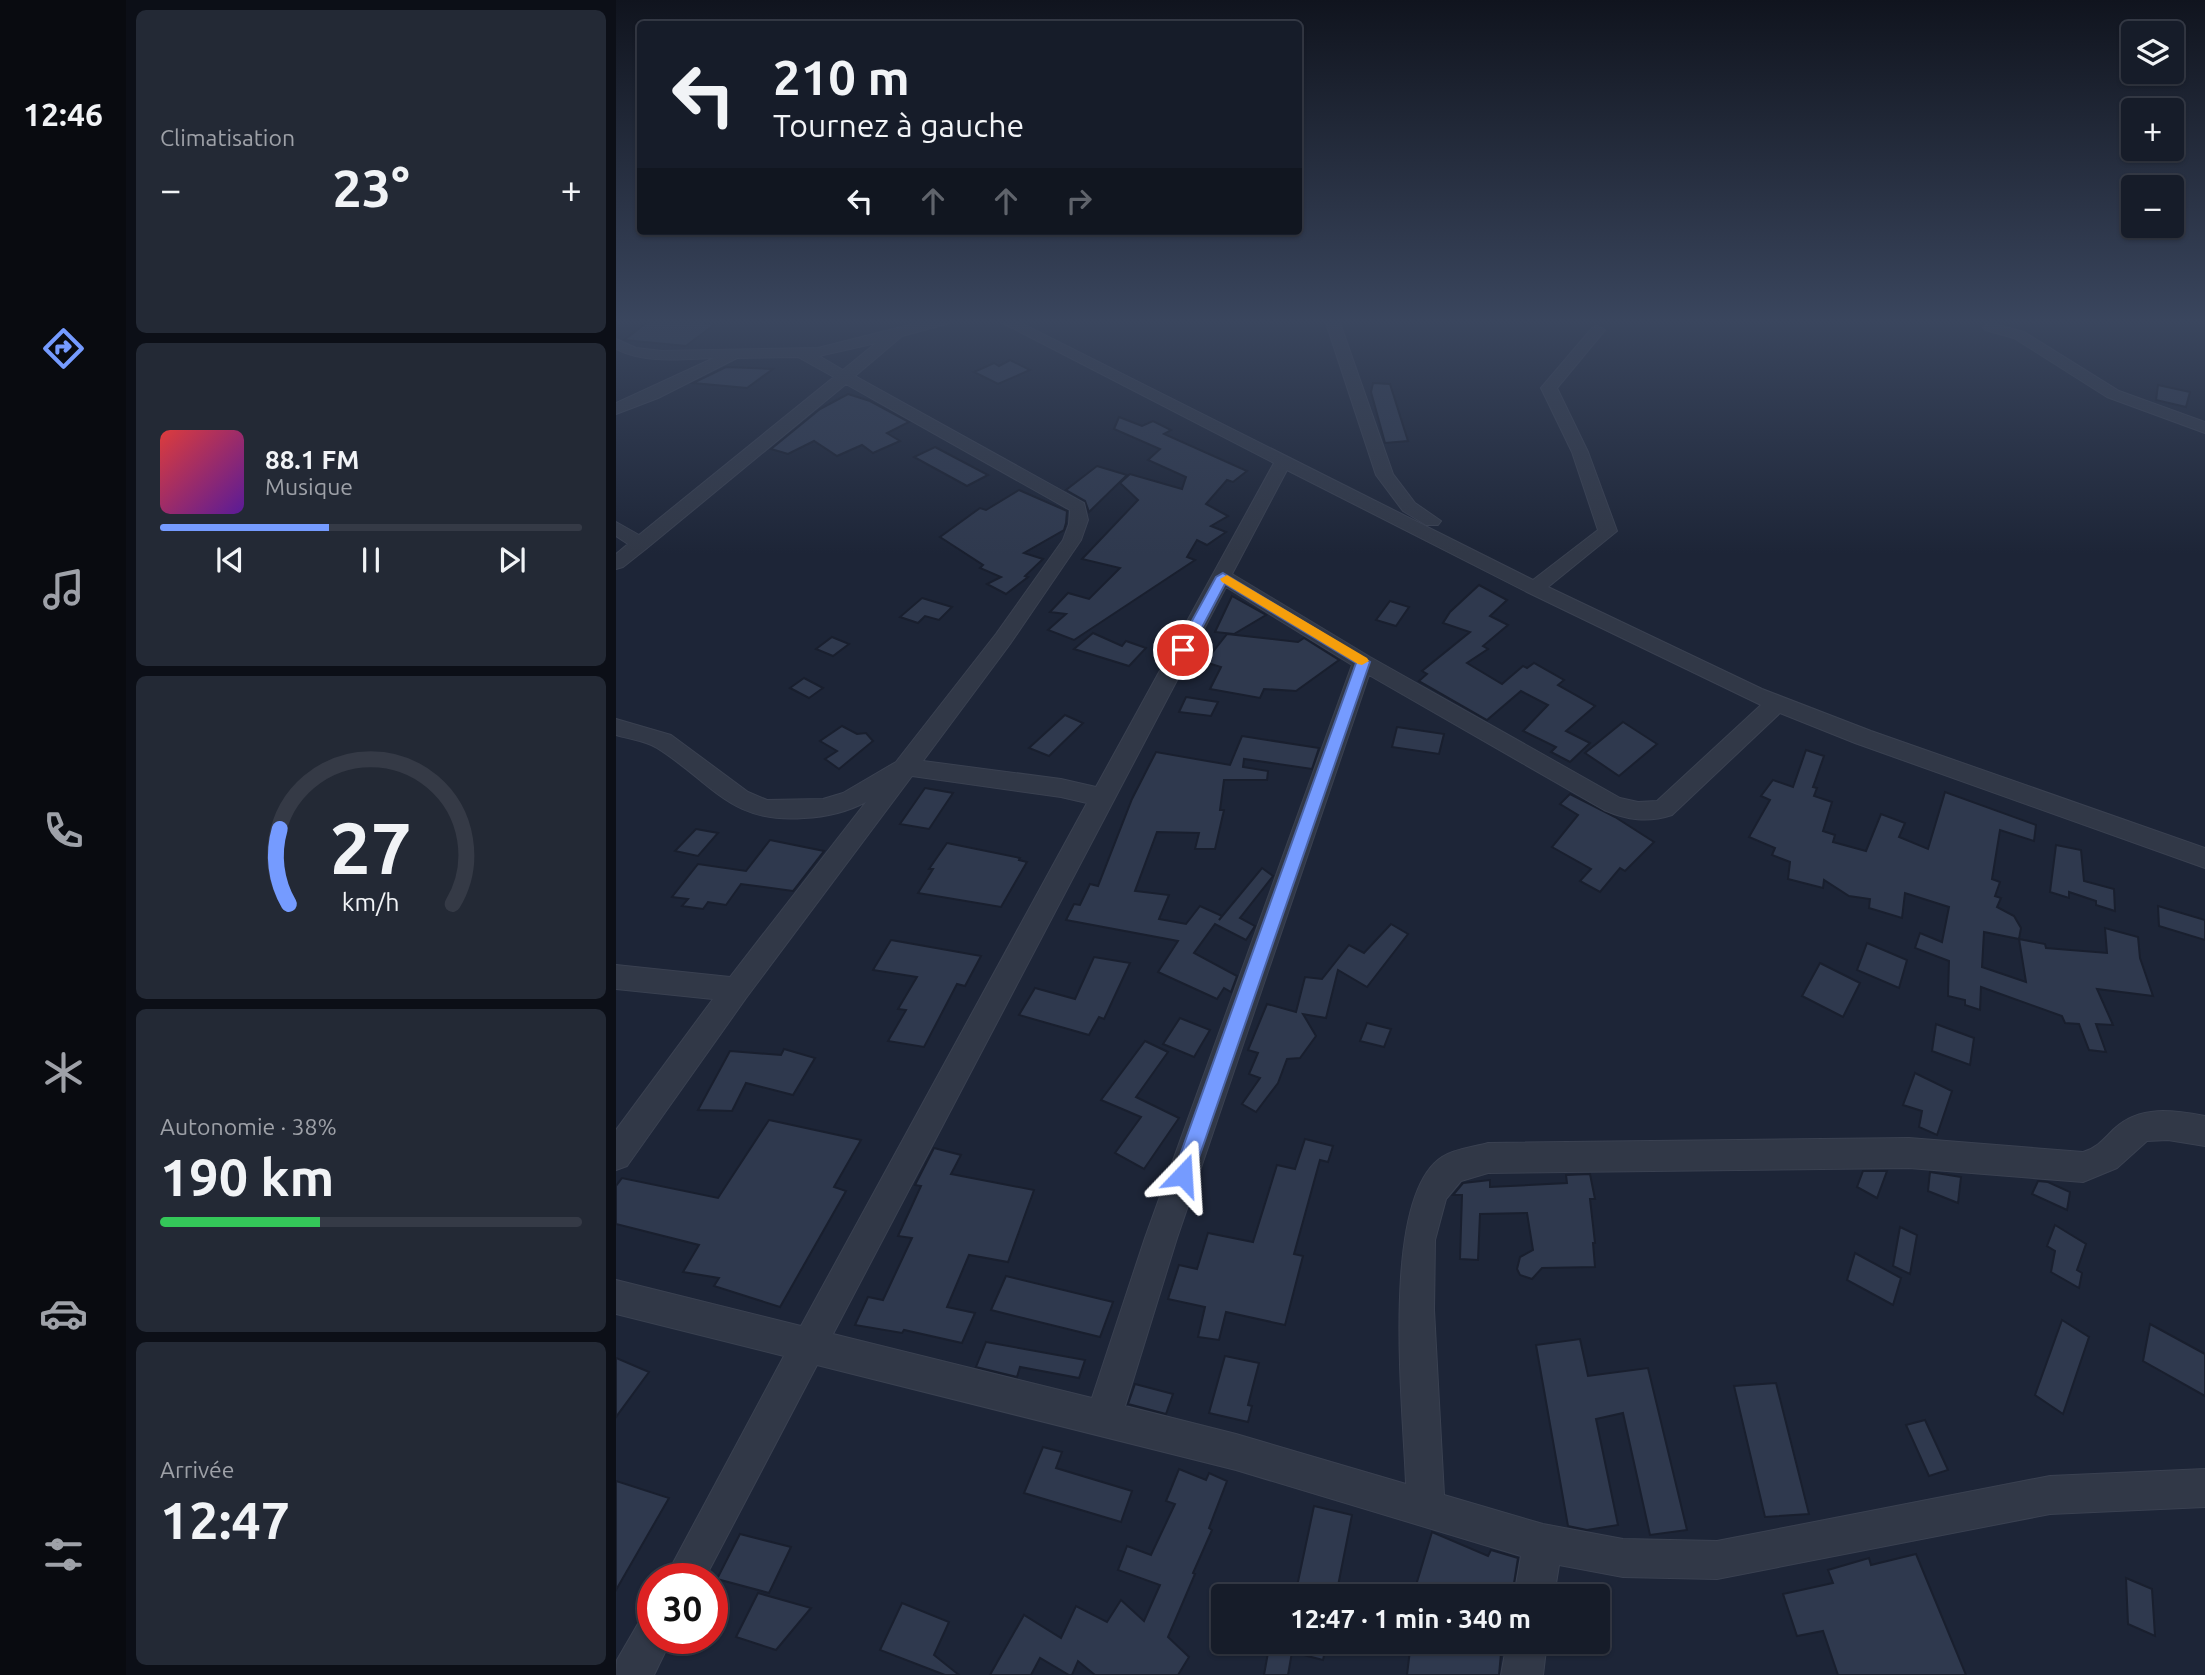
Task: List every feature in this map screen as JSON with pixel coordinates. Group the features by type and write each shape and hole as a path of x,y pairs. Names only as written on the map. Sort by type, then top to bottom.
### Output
{"street":[{"path":"616,409 646,398"},
{"path":"616,563 819,398"},
{"path":"616,1155 736,990 907,767 1054,567 1072,540 1081,515 1078,507 1061,496 883,398"},
{"path":"1160,398 1351,495 1542,582"},
{"path":"1359,398 1385,475 1409,507 1542,582 1776,704 2205,858"},
{"path":"1542,582 1608,531 1580,452 1554,398"},
{"path":"2124,398 2205,428"},
{"path":"692,1563 1284,460"},
{"path":"1351,495 1385,475"},
{"path":"616,528 640,544"},
{"path":"1223,577 1363,662 1612,804 1630,811 1647,813 1664,809 1776,704"},
{"path":"1103,1419 1160,1238 1363,662"},
{"path":"616,727 663,741 740,798 763,809 780,811 823,808 851,799 907,767 1061,788 1104,798"},
{"path":"616,977 736,990"},
{"path":"1426,1509 1418,1310 1419,1240 1432,1191 1452,1168 1488,1158 1909,1153 2083,1167 2101,1163 2136,1131 2162,1124 2205,1131"},
{"path":"616,1297 1236,1452 1543,1543 1623,1558 1717,1560 2050,1495 2205,1488"},
{"path":"1536,1584 1543,1543"},
{"path":"632,1675 643,1654"},
{"path":"1522,1675 1525,1654"}],"building":[{"path":"840,398 861,398 909,422 887,433 900,441 873,453 862,445 837,456 814,441 788,454 771,449 820,409"},
{"path":"1373,398 1394,398 1408,441 1385,443"},
{"path":"2156,398 2188,398 2186,407"},
{"path":"1119,417 1142,426 1153,421 1171,430 1164,434 1247,471 1233,482 1227,480 1206,504 1228,516 1211,526 1226,532 1207,545 1197,540 1187,557 1195,560 1074,640 1048,630 1066,614 1050,612 1068,593 1089,599 1120,568 1082,559 1138,500 1120,483 1130,474 1182,489 1186,477 1148,460 1160,449 1114,429"},
{"path":"935,447 988,475 967,486 914,457"},
{"path":"1097,466 1127,475 1089,512 1085,501 1066,490"},
{"path":"1019,490 1067,511 1066,523 1064,530 1024,553 1043,559 1025,576 1028,577 1006,594 987,584 1001,577 980,568 983,565 940,537 980,508 986,510"},
{"path":"1479,585 1507,600 1490,616 1508,625 1483,646 1488,649 1467,663 1502,684 1523,666 1527,668 1534,663 1564,680 1558,685 1595,706 1566,731 1590,743 1570,762 1551,752 1556,747 1523,731 1548,705 1521,691 1487,720 1419,681 1427,674 1422,671 1470,632 1443,623 1450,612"},
{"path":"1232,596 1266,615 1234,634 1215,632"},
{"path":"922,598 952,607 939,620 925,616 918,623 900,617"},
{"path":"1390,601 1409,607 1396,626 1376,620"},
{"path":"1093,633 1122,646 1126,641 1146,648 1129,666 1074,649"},
{"path":"1227,634 1298,642 1304,638 1339,660 1296,691 1264,689 1260,698 1210,689 1221,667 1205,662"},
{"path":"832,637 849,644 833,656 816,649"},
{"path":"804,678 823,688 809,698 790,688"},
{"path":"1186,697 1218,702 1211,716 1179,712"},
{"path":"1065,715 1083,723 1049,756 1029,748"},
{"path":"1623,722 1657,744 1619,776 1585,753"},
{"path":"842,726 857,734 866,733 873,741 839,769 825,759 837,751 820,741"},
{"path":"1397,727 1444,734 1439,754 1392,747"},
{"path":"1242,736 1319,748 1312,769 1244,759 1243,767 1268,771 1267,780 1224,780 1220,810 1224,810 1215,849 1195,849 1199,833 1157,832 1135,891 1169,895 1159,919 1186,924 1200,906 1222,916 1219,920 1262,868 1273,876 1240,918 1255,926 1246,940 1215,924 1194,953 1237,976 1231,992 1224,988 1217,999 1158,972 1178,941 1066,920 1074,904 1080,905 1090,884 1098,886 1132,799 1156,752 1230,765"},
{"path":"1806,750 1824,756 1813,787 1817,788 1814,796 1832,802 1823,831 1835,835 1833,842 1866,851 1881,814 1905,823 1899,837 1928,849 1945,792 2036,825 2034,841 2000,830 1992,879 2000,882 1995,896 2001,898 1997,907 2014,916 2021,928 2019,939 2045,944 2046,948 2107,953 2105,928 2138,937 2140,958 2153,996 2097,989 2113,1025 2096,1024 2106,1052 2089,1050 2079,1024 2065,1023 2062,1016 1981,987 1980,1010 1965,1005 1965,1000 1948,996 1949,961 1915,948 1920,933 1942,942 1949,907 1905,893 1902,918 1869,908 1870,899 1849,896 1824,880 1823,888 1788,879 1790,862 1772,855 1775,848 1749,837 1770,800 1761,796 1773,780 1793,787","holes":["1984,932 2019,939 2026,982 1982,967"]},
{"path":"925,788 953,793 929,829 900,824"},
{"path":"1570,794 1615,817 1654,842 1625,871 1620,868 1600,892 1580,881 1591,869 1552,847 1578,815 1560,804"},
{"path":"696,829 718,833 698,856 675,851"},
{"path":"770,840 824,851 793,891 741,884 726,905 708,902 703,909 682,906 688,899 672,897 698,864 746,871"},
{"path":"947,843 1020,858 1019,860 1027,862 1001,907 918,893 933,869 929,869"},
{"path":"2056,845 2081,850 2084,881 2114,889 2115,911 2069,892 2069,898 2050,892"},
{"path":"2158,906 2205,920 2205,940 2159,926"},
{"path":"1391,924 1408,934 1367,987 1338,970 1326,1018 1303,1014 1316,1036 1300,1058 1287,1059 1278,1083 1256,1112 1242,1104 1260,1078 1249,1074 1258,1053 1248,1050 1267,1004 1296,1012 1305,977 1322,979 1349,945 1364,953"},
{"path":"891,940 981,956 965,986 957,984 924,1047 888,1041 906,1010 898,1009 917,977 873,970"},
{"path":"1867,943 1907,960 1899,988 1857,970"},
{"path":"1094,957 1130,963 1104,1019 1099,1017 1089,1035 1019,1015 1035,988 1075,999"},
{"path":"1820,963 1860,983 1843,1017 1802,996"},
{"path":"1180,1018 1210,1030 1194,1057 1163,1044"},
{"path":"1367,1023 1391,1029 1384,1047 1360,1041"},
{"path":"1936,1024 1974,1038 1970,1065 1932,1051"},
{"path":"1145,1041 1168,1052 1136,1097 1179,1118 1144,1169 1115,1153 1141,1117 1101,1100"},
{"path":"784,1049 815,1058 793,1095 746,1083 732,1111 698,1110 730,1051 781,1055"},
{"path":"1915,1073 1952,1091 1937,1135 1919,1127 1922,1111 1903,1105"},
{"path":"769,1120 861,1140 834,1187 846,1191 780,1307 714,1286 719,1278 683,1272 699,1245 616,1224 616,1186 622,1178 718,1198"},
{"path":"1305,1139 1333,1146 1328,1162 1320,1160 1294,1254 1303,1256 1285,1325 1226,1312 1219,1340 1198,1337 1205,1307 1168,1299 1179,1265 1197,1269 1208,1233 1253,1242 1277,1165 1295,1169"},
{"path":"934,1148 961,1155 951,1174 1034,1190 1008,1262 969,1255 947,1307 975,1313 962,1343 904,1330 902,1333 855,1325 868,1297 883,1300 912,1238 898,1236 921,1186 915,1185"},
{"path":"1863,1171 1887,1171 1877,1198 1857,1187"},
{"path":"1930,1172 1961,1177 1958,1203 1928,1191"},
{"path":"1590,1174 1595,1199 1590,1199 1595,1267 1542,1268 1532,1279 1520,1275 1517,1269 1520,1257 1533,1250 1527,1213 1480,1214 1478,1260 1460,1259 1462,1195 1453,1195 1463,1183 1490,1180 1490,1187 1567,1183 1566,1175"},
{"path":"2038,1181 2048,1182 2070,1192 2067,1210 2032,1194"},
{"path":"2055,1225 2086,1244 2077,1270 2082,1273 2079,1288 2051,1272 2055,1251 2047,1246"},
{"path":"1900,1227 1917,1235 1910,1274 1893,1266"},
{"path":"1855,1253 1901,1278 1893,1305 1847,1280"},
{"path":"1006,1276 1113,1302 1100,1337 991,1310"},
{"path":"2062,1320 2089,1337 2063,1414 2035,1395"},
{"path":"2150,1324 2205,1354 2205,1396 2143,1361"},
{"path":"1580,1339 1588,1376 1648,1368 1687,1530 1650,1535 1623,1413 1596,1419 1618,1525 1587,1530 1568,1526 1536,1345"},
{"path":"986,1342 1085,1360 1079,1378 1020,1367 1017,1377 976,1367"},
{"path":"1225,1356 1259,1363 1248,1405 1252,1406 1248,1422 1209,1413"},
{"path":"616,1358 649,1372 616,1417"},
{"path":"1776,1383 1809,1514 1765,1517 1734,1386"},
{"path":"1135,1384 1173,1394 1166,1414 1128,1404"},
{"path":"1925,1420 1948,1470 1929,1476 1906,1425"},
{"path":"1043,1447 1062,1452 1056,1468 1132,1491 1121,1522 1024,1493"},
{"path":"1179,1469 1206,1480 1209,1473 1227,1481 1209,1528 1212,1530 1168,1637 1189,1657 1178,1675 1095,1675 1078,1661 1072,1675 1069,1675 1040,1658 1031,1675 990,1675 1024,1615 1061,1638 1076,1606 1107,1622 1121,1600 1144,1621 1160,1585 1118,1570 1127,1546 1151,1555 1175,1504 1166,1501"},
{"path":"616,1481 669,1498 616,1590"},
{"path":"1314,1506 1352,1515 1338,1584 1298,1584"},
{"path":"1432,1532 1488,1556 1491,1550 1518,1558 1514,1584 1417,1582"},
{"path":"740,1534 791,1547 769,1593 728,1582 728,1563 725,1563"},
{"path":"1916,1554 1966,1675 1838,1675 1823,1631 1797,1636 1783,1594 1833,1583 1828,1570 1869,1558 1871,1565"},
{"path":"2126,1578 2152,1589 2155,1636 2128,1624"},
{"path":"758,1593 811,1608 776,1650 736,1637"},
{"path":"902,1603 949,1622 934,1655 959,1675 945,1675 880,1650"},
{"path":"1268,1654 1292,1654 1288,1675 1264,1675"},
{"path":"1300,1654 1324,1654 1323,1660"},
{"path":"1410,1654 1501,1654 1499,1675 1407,1675"}],"slow traffic":[{"path":"1227,579 1362,661"}],"route":[{"path":"1183,650 1223,577 1363,662 1344,723 1305,823 1183,1175"}]}
